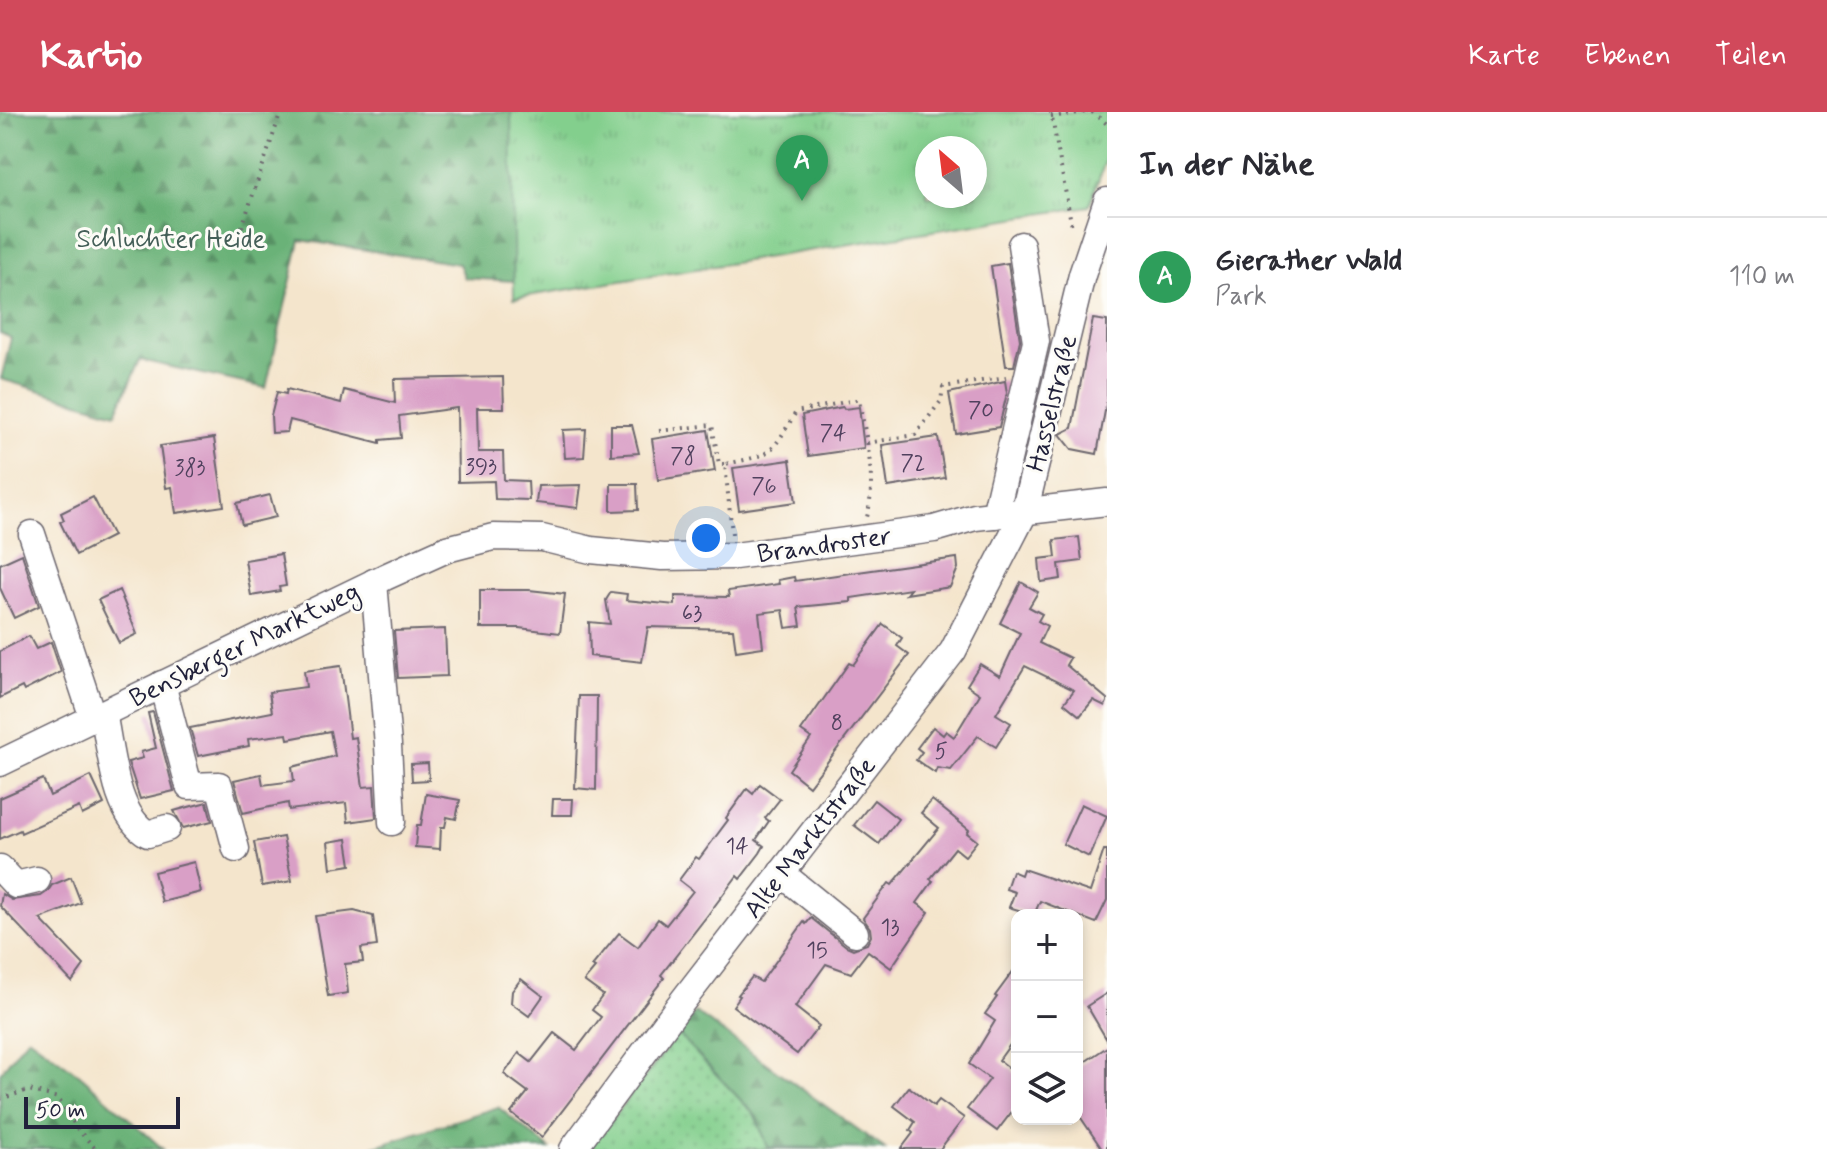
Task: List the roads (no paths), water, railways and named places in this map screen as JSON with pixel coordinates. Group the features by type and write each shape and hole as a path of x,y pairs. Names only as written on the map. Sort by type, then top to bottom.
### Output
{"street":[{"name":"Hasselstraße","path":"1024,513 1082,275 1107,201"},
{"path":"995,515 1036,341 1021,245"},
{"name":"Brandroster","path":"493,537 542,538 591,550 662,557 735,556 934,529 975,517 1107,502"},
{"name":"Alte Marktstraße","path":"573,1149 953,651 1024,513"},
{"path":"32,534 98,715 119,792 130,818 137,828 148,834 167,828"},
{"name":"Bensberger Marktweg","path":"0,763 374,582 447,549 493,537"},
{"path":"374,582 392,822"},
{"path":"162,684 189,786 219,785 236,849"},
{"path":"0,868 16,885 37,880"},
{"path":"781,873 855,933"}],"place":[{"name":"Gierather Wald","path":"802,201"}],"park label":[{"name":"Schluchter Heide","path":"171,238"}]}
